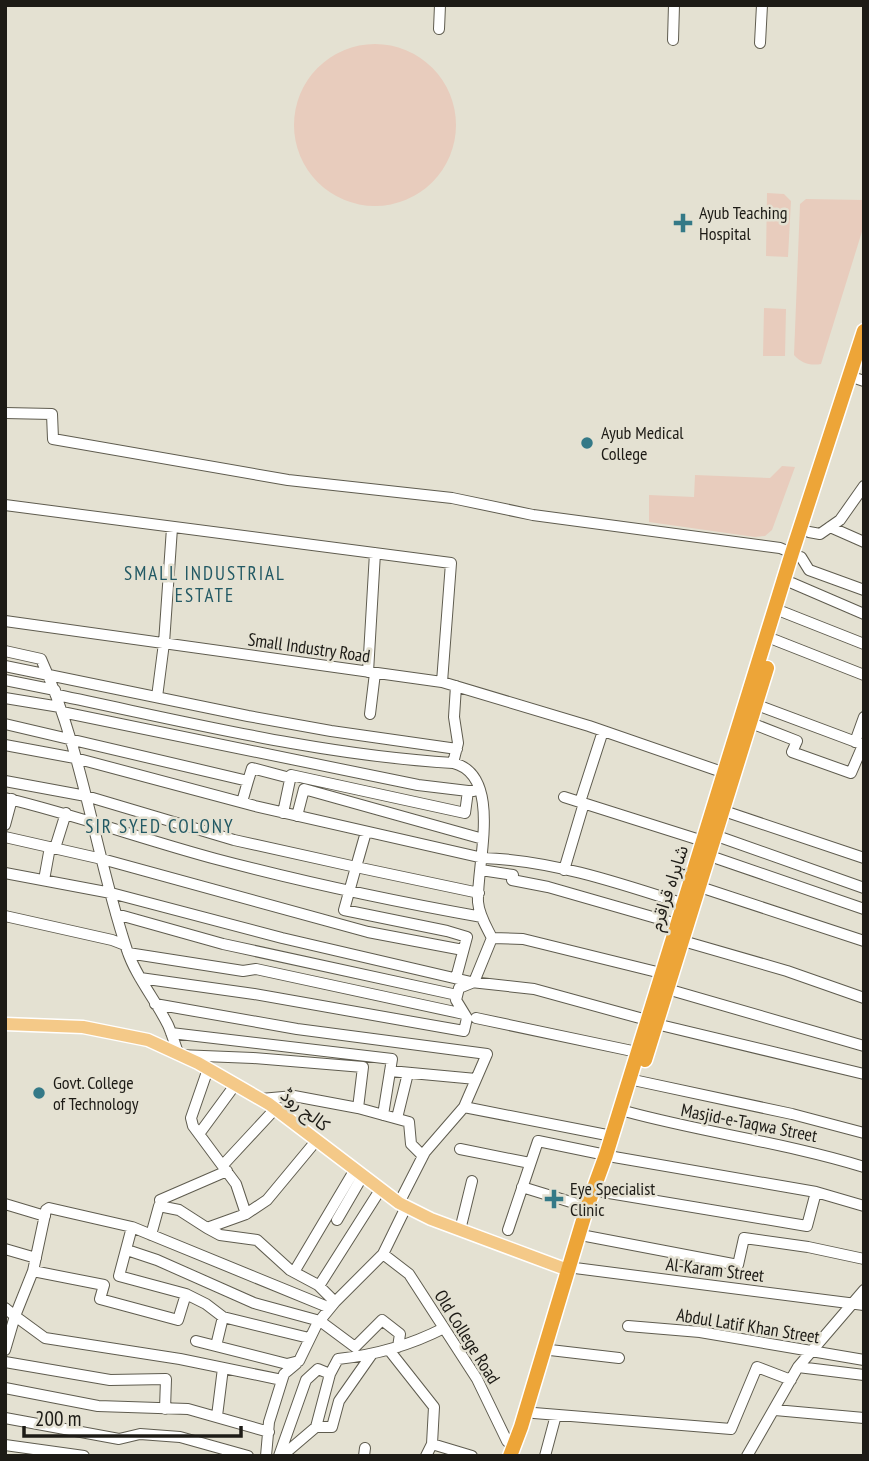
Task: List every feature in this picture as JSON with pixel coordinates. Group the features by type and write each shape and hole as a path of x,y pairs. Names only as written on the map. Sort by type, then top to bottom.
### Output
{"highway":[{"name":"شاہراہ قراقرم","path":"514,1453 534,1413 587,1207 628,1112 638,1081 662,973 684,904 710,839 864,331"},
{"name":"شاہراہ قراقرم","path":"514,1453 572,1269 603,1192 612,1136 637,1052 667,989 710,856 710,839 724,811 730,775 757,705 792,583 797,555 809,533 862,373"}],"main road":[{"name":"کالج روڈ","path":"5,1024 82,1027 148,1040 208,1069 260,1099 403,1205 460,1230 572,1269"}],"street":[{"path":"439,29 440,5"},
{"path":"673,40 674,5"},
{"path":"760,43 762,5"},
{"path":"5,413 52,414 53,439 80,444 288,480 452,498 533,515 780,548 797,555 809,570 864,590"},
{"path":"809,533 820,534 840,520 864,486"},
{"path":"5,505 451,563 442,682"},
{"path":"830,527 864,542"},
{"path":"157,697 164,643 172,528"},
{"path":"370,714 375,552"},
{"path":"792,583 864,614"},
{"path":"783,612 864,643"},
{"name":"Small Industry Road","path":"5,621 442,682 603,731 730,775"},
{"path":"775,640 864,675"},
{"path":"5,651 41,659 56,693 127,949 171,1033 179,1055 253,1058 363,1068 358,1108"},
{"path":"5,666 331,731 457,749"},
{"path":"5,680 290,745 463,766 480,786 484,816 478,901 492,937 474,982 459,988 456,1000 467,1018 464,1031 254,994 140,978"},
{"path":"453,764 457,749 454,717 456,685"},
{"path":"5,698 355,773 418,785 481,792"},
{"path":"757,705 861,744"},
{"path":"751,723 797,741 792,752 852,774 861,744 864,717"},
{"path":"5,724 248,781"},
{"path":"564,870 603,731"},
{"path":"5,745 75,758 366,832 483,858 516,859 564,870 684,904"},
{"path":"242,802 252,768 290,778"},
{"path":"283,813 291,775 465,813 468,791"},
{"path":"5,781 86,796 234,841 479,892"},
{"path":"297,816 304,789 483,839"},
{"path":"564,797 710,839 864,888"},
{"path":"5,825 9,799 91,820 213,858 349,891 482,917"},
{"path":"724,811 864,858"},
{"path":"44,880 66,813"},
{"path":"366,832 344,910 467,937 456,978"},
{"path":"5,837 102,859 368,932 463,950"},
{"path":"710,856 864,909"},
{"path":"481,870 513,875 512,880 548,887 677,924"},
{"path":"5,873 111,893 282,938 474,982 534,989 652,1022 864,1074"},
{"path":"700,887 864,941"},
{"path":"116,914 223,944 457,995"},
{"path":"5,916 112,940 127,949 243,971 256,970 464,1014"},
{"path":"492,937 523,939 662,973"},
{"path":"683,940 787,971 864,998"},
{"path":"667,989 864,1046"},
{"path":"155,1004 297,1029 486,1054 464,1107 423,1156 383,1254 333,1305 309,1338 299,1361 284,1374 269,1432 266,1456"},
{"path":"476,1018 637,1052"},
{"path":"171,1033 392,1059 383,1115"},
{"path":"208,1069 191,1118 192,1126 236,1184 246,1214"},
{"path":"390,1071 476,1079"},
{"path":"397,1118 408,1073"},
{"path":"638,1081 792,1114 864,1133"},
{"path":"199,1134 235,1085"},
{"path":"260,1099 294,1096 358,1108 409,1122 411,1144 423,1156"},
{"path":"464,1107 612,1136"},
{"path":"160,1200 225,1168 275,1109"},
{"name":"Masjid-e-Taqwa Street","path":"628,1112 685,1128 810,1151 864,1167"},
{"path":"207,1228 246,1214 267,1200 316,1141"},
{"path":"508,1230 538,1141 816,1192 864,1206"},
{"path":"460,1149 530,1163"},
{"path":"337,1220 358,1174"},
{"path":"294,1272 358,1174"},
{"path":"460,1230 472,1181"},
{"path":"523,1186 587,1207"},
{"path":"319,1286 380,1190"},
{"path":"603,1192 807,1226 816,1192"},
{"path":"5,1204 45,1216"},
{"path":"152,1235 159,1206 179,1210 220,1236 257,1240 294,1272 319,1286 333,1305"},
{"path":"5,1350 33,1271 46,1210 49,1209 132,1227 333,1305"},
{"path":"132,1227 119,1276 186,1294 223,1317 309,1338"},
{"path":"586,1236 738,1265 744,1238 808,1247 864,1259"},
{"path":"5,1250 36,1258"},
{"path":"127,1250 169,1265 254,1303 320,1321 355,1347 382,1320 400,1334 393,1348"},
{"name":"Old College Road","path":"383,1254 409,1274 477,1379 514,1453"},
{"name":"Al-Karam Street","path":"572,1269 864,1305"},
{"path":"33,1271 104,1285 100,1299 178,1320 186,1294"},
{"path":"747,1456 799,1367 864,1290"},
{"path":"5,1308 45,1338 97,1348 137,1351 282,1380"},
{"path":"216,1346 223,1317"},
{"name":"Abdul Latif Khan Street","path":"628,1326 700,1332 864,1360"},
{"path":"280,1456 316,1427 330,1374 338,1359 393,1348 423,1339 444,1328"},
{"path":"196,1341 286,1364 299,1361"},
{"path":"393,1348 434,1407 432,1444 426,1456"},
{"path":"550,1350 619,1358"},
{"path":"217,1416 228,1369 236,1351"},
{"path":"316,1427 332,1427 340,1401 372,1354"},
{"path":"5,1362 110,1380 166,1378 164,1409"},
{"path":"534,1413 731,1429 757,1367 791,1380"},
{"path":"799,1367 864,1376"},
{"path":"280,1456 306,1380 318,1369 330,1374"},
{"path":"5,1388 98,1406 188,1409 269,1432"},
{"path":"775,1410 864,1418"},
{"path":"545,1456 556,1415"},
{"path":"5,1418 120,1439 140,1434 180,1437 248,1456"},
{"path":"432,1444 472,1456"},
{"path":"5,1445 84,1456"}],"shaded area":[{"path":"375,44 406,50 432,68 450,94 456,125 450,156 432,182 406,200 375,206 344,200 318,182 300,156 294,125 300,94 318,68 344,50"},
{"path":"767,193 784,194 791,201 788,257 766,256"},
{"path":"806,199 864,200 864,225 821,364 817,365 806,363 794,355 800,204"},
{"path":"764,308 786,309 785,356 763,356"},
{"path":"782,466 795,467 772,530 765,536 755,537 649,522 649,495 694,497 695,475 770,478"}],"place":[{"name":"Ayub Teaching Hospital","path":"683,223"},
{"name":"Ayub Medical College","path":"587,443"},
{"name":"Govt. College of Technology","path":"39,1093"},
{"name":"Eye Specialist Clinic","path":"554,1199"}],"district":[{"name":"SMALL INDUSTRIAL ESTATE","path":"205,584"},
{"name":"SIR SYED COLONY","path":"160,826"}]}
